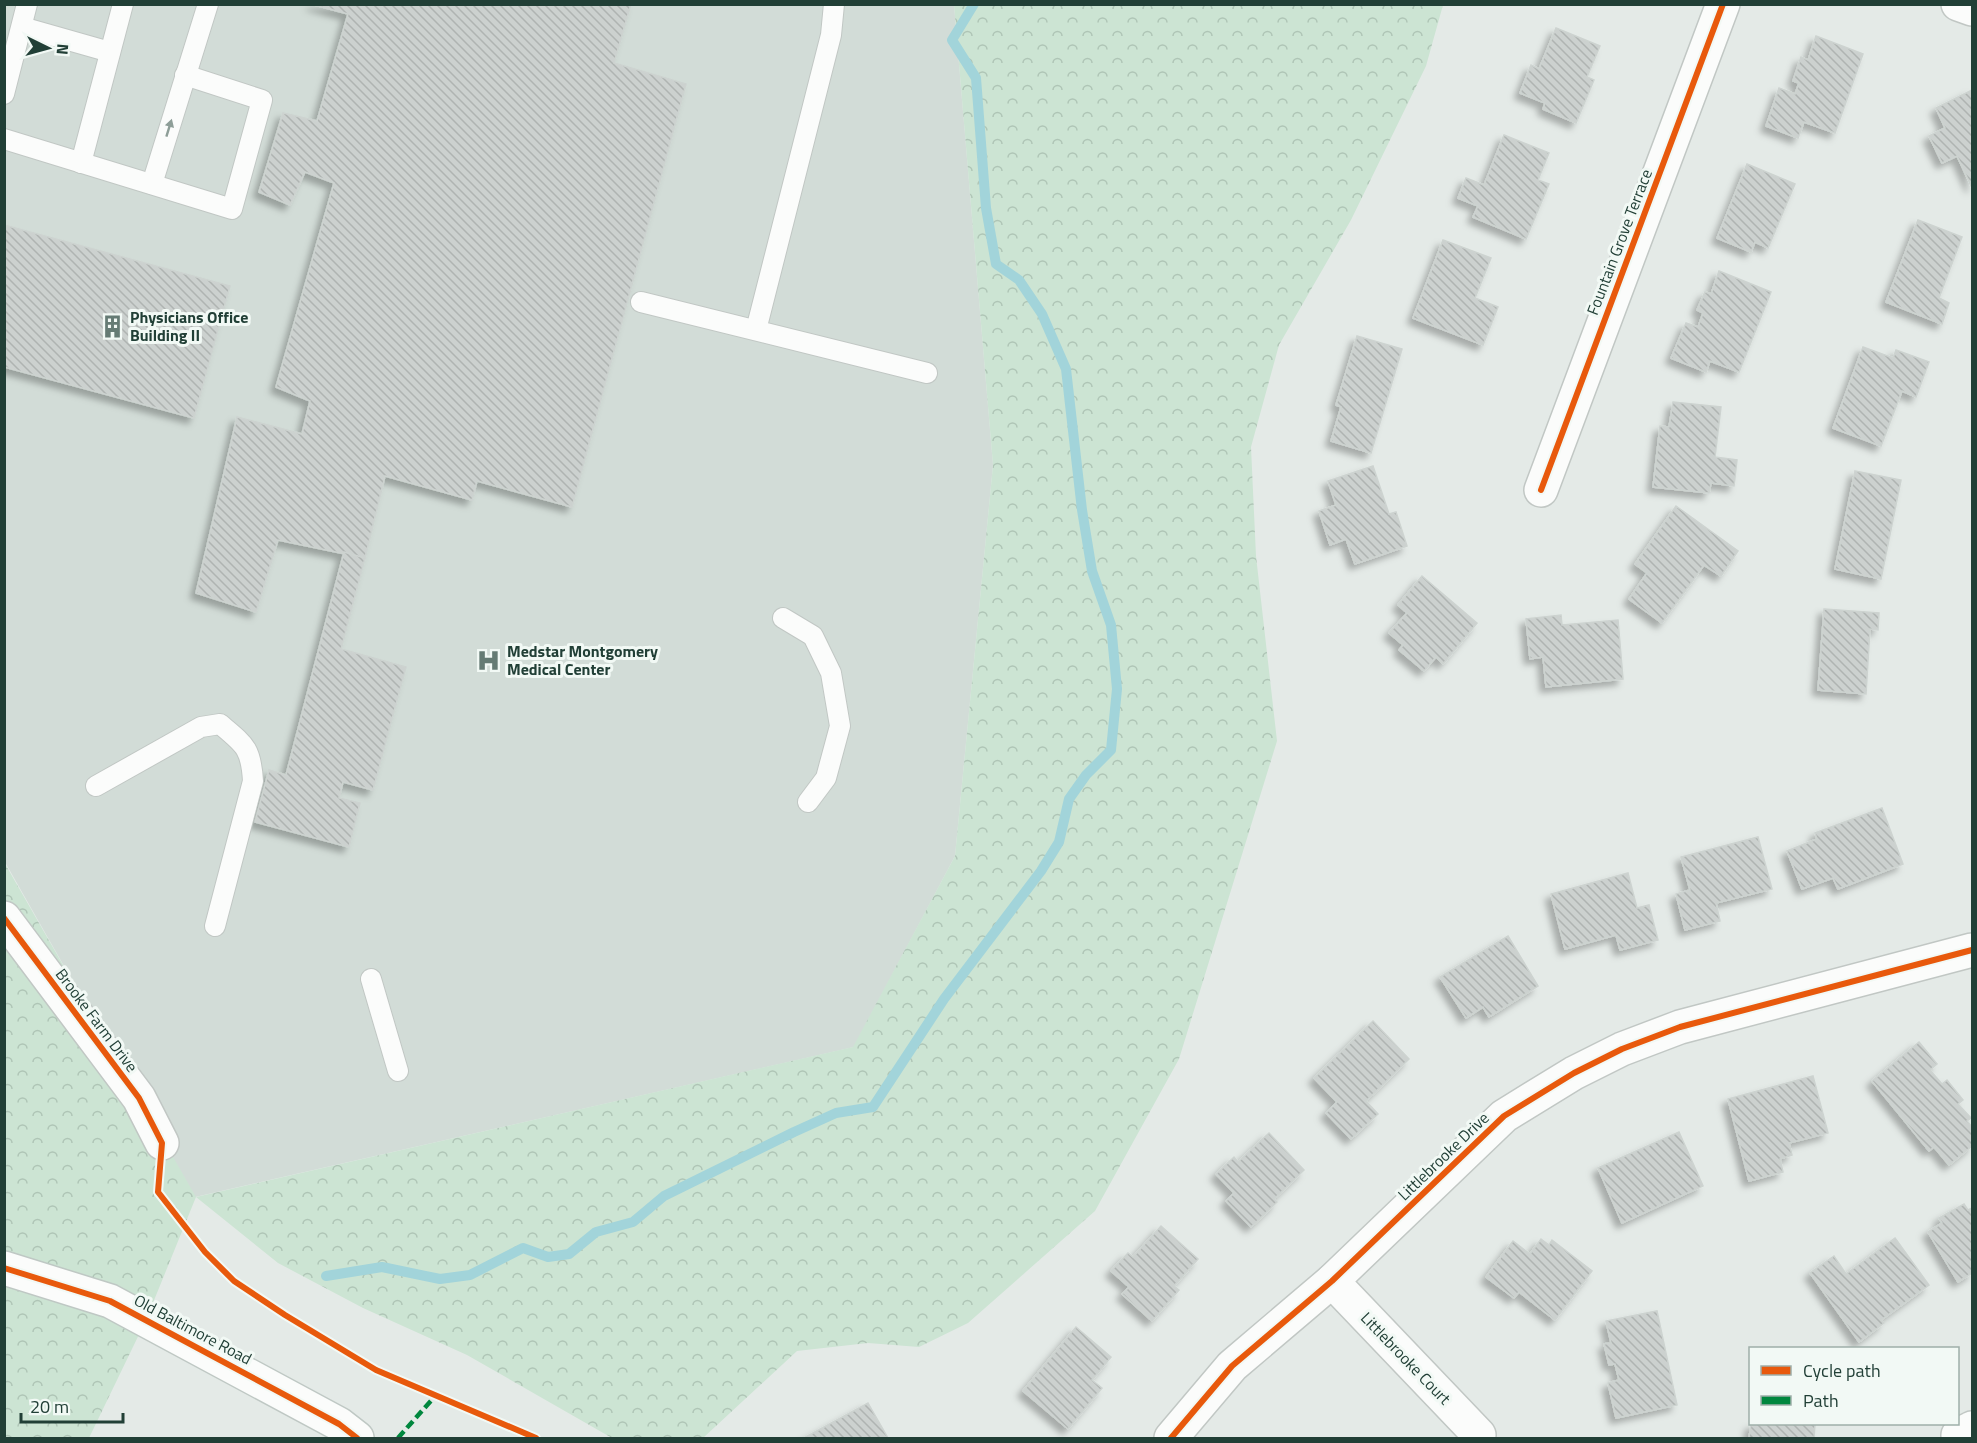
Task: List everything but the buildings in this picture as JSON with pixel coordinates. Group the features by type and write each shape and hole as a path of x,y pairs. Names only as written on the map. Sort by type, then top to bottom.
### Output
{"street":[{"name":"Fountain Grove Terrace","path":"1540,490 1723,4"},
{"path":"1958,4 1972,9"},
{"name":"Brooke Farm Drive","path":"4,918 139,1098 162,1143"},
{"name":"Littlebrooke Drive","path":"1171,1438 1232,1366 1332,1281 1504,1116 1574,1073 1622,1049 1680,1027 1972,950"},
{"name":"Old Baltimore Road","path":"4,1268 113,1302 343,1434"},
{"name":"Littlebrooke Court","path":"1332,1281 1479,1435"}],"lane":[{"path":"4,94 27,4"},
{"path":"81,163 123,4"},
{"path":"152,184 208,4"},
{"path":"756,330 831,35 834,4"},
{"path":"22,27 110,52"},
{"path":"4,139 232,208 262,100 185,75"},
{"path":"641,302 927,373"},
{"path":"783,618 813,636 831,673 840,726 826,778 808,802"},
{"path":"96,786 201,727 220,724 238,739 251,757 253,781 215,926"},
{"path":"371,979 398,1071"}],"shaded area":[{"name":"Medstar Montgomery Medical Center","path":"4,5 954,5 993,465 955,856 854,1047 195,1197 5,862"}],"green space":[{"path":"954,5 1443,5 1426,66 1351,220 1279,345 1251,447 1256,556 1277,741 1179,1059 1095,1211 968,1323 919,1347 868,1343 797,1351 703,1438 612,1438 467,1355 363,1308 278,1263 196,1197 853,1047 955,856 993,465"},
{"path":"4,862 196,1197 146,1320 89,1438 5,1438"}],"waterway":[{"path":"326,1276 382,1267 440,1279 470,1275 523,1248 548,1257 569,1254 596,1232 633,1222 664,1196 794,1132 836,1113 873,1107 944,999 1041,871 1059,842 1069,799 1086,775 1111,750 1117,689 1111,625 1092,571 1082,510 1066,369 1042,314 1019,280 996,264 986,208 976,78 952,40 974,4"}],"marked path":[{"path":"398,1438 436,1395"}],"cycle path":[{"path":"1541,490 1723,4"},
{"path":"4,918 139,1098 162,1143 158,1192 205,1252 234,1281 376,1370 536,1438"},
{"path":"1171,1438 1232,1366 1332,1281 1504,1116 1574,1073 1622,1049 1680,1027 1972,950"},
{"path":"4,1268 110,1301 339,1424 357,1438"}],"place":[{"name":"Physicians Office Building II","path":"112,326"},
{"name":"Medstar Montgomery Medical Center","path":"489,660"}]}
